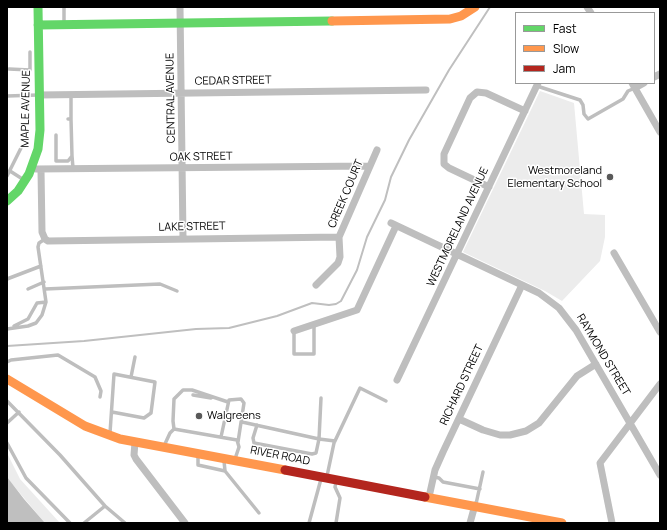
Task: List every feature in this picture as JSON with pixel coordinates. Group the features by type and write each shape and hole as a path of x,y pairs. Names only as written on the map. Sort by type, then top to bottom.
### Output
{"main road":[{"name":"MAPLE AVENUE","path":"7,201 37,169 40,140 38,7"},
{"path":"38,25 450,19 460,16 474,7"},
{"name":"RIVER ROAD","path":"7,379 85,426 109,436 475,505 562,523"}],"street":[{"name":"CENTRAL AVENUE","path":"180,7 183,238"},
{"name":"WESTMORELAND AVENUE","path":"397,380 538,84"},
{"path":"633,86 660,132"},
{"name":"CEDAR STREET","path":"39,95 426,90"},
{"path":"489,188 444,164 444,154 470,98 477,92 486,93 525,111"},
{"name":"CREEK COURT","path":"316,285 338,263 340,257 339,237 376,150"},
{"name":"OAK STREET","path":"37,169 183,169 369,166"},
{"path":"37,169 42,232 45,239"},
{"name":"RAYMOND STREET","path":"314,325 357,310 393,224 522,285 547,298 563,311 576,330 660,475"},
{"name":"LAKE STREET","path":"45,239 339,237"},
{"path":"614,253 660,332"},
{"name":"RICHARD STREET","path":"429,497 439,461 522,285"},
{"path":"294,331 314,325"},
{"path":"459,419 483,430 500,435 510,435 526,431 539,423 577,376 596,364"},
{"path":"612,523 600,463 660,384"},
{"path":"135,442 134,455 136,460 185,523"},
{"path":"470,523 475,505"}],"lane":[{"path":"64,7 64,24"},
{"path":"9,69 30,70 30,52"},
{"path":"538,84 580,100 583,103 584,114 588,118 623,99 633,86"},
{"path":"71,94 70,119 73,169"},
{"path":"7,96 39,95"},
{"path":"56,135 56,162 68,161 72,156"},
{"path":"7,176 21,148"},
{"path":"10,171 25,181"},
{"path":"8,329 28,326 36,323 42,315 46,302 38,247 39,243 45,239"},
{"path":"7,279 41,266"},
{"path":"28,289 44,282"},
{"path":"45,289 160,284 177,291"},
{"path":"8,329 27,321 37,302 46,302"},
{"path":"294,331 294,354 314,354 314,325"},
{"path":"7,362 11,360 58,355 94,377 101,391 100,397"},
{"path":"131,377 135,357"},
{"path":"109,436 114,374 155,382 151,414 144,418 112,412"},
{"path":"309,523 328,478 335,441 360,388 386,401"},
{"path":"174,429 174,399 178,394 186,390 192,390 228,402 235,398 241,399 244,403 238,442 239,447 235,460"},
{"path":"178,394 186,394"},
{"path":"193,395 205,398 214,398"},
{"path":"257,425 253,438 254,443 312,454 316,452 319,439 321,398"},
{"path":"7,401 19,412 104,506 124,523"},
{"path":"221,437 228,402"},
{"path":"7,423 19,412"},
{"path":"242,422 319,439 335,441"},
{"path":"174,429 237,440 238,442"},
{"path":"163,447 170,432 174,429"},
{"path":"7,443 26,478 70,523"},
{"path":"199,453 197,461 198,465 225,471"},
{"path":"223,458 225,471 259,514"},
{"path":"475,505 484,472"},
{"path":"434,477 439,478 443,482 480,489"},
{"path":"328,478 335,487 340,498 336,523"},
{"path":"84,523 104,506"}],"shaded area":[{"path":"540,91 574,103 584,214 605,215 605,237 600,261 562,301 545,291 463,252"},
{"path":"7,453 20,479 60,523 45,523 8,479"},
{"path":"7,477 24,499 45,523 7,523"}],"waterway":[{"path":"7,346 84,341 196,329 229,328 277,316 312,303 329,305 336,304 341,301 357,270 367,237 385,200 391,177 409,140 449,70 490,7"}],"traffic: fast":[{"path":"7,201 18,191 29,174 38,149 40,130 38,7"},
{"path":"38,25 332,21"}],"traffic: slow":[{"path":"332,21 450,19 461,16 475,7"},
{"path":"7,379 85,426 120,439 285,470"},
{"path":"425,497 562,523"}],"traffic: jam":[{"path":"285,470 425,497"}],"place":[{"name":"Westmoreland Elementary School","path":"610,177"},
{"name":"Walgreens","path":"199,416"}]}
